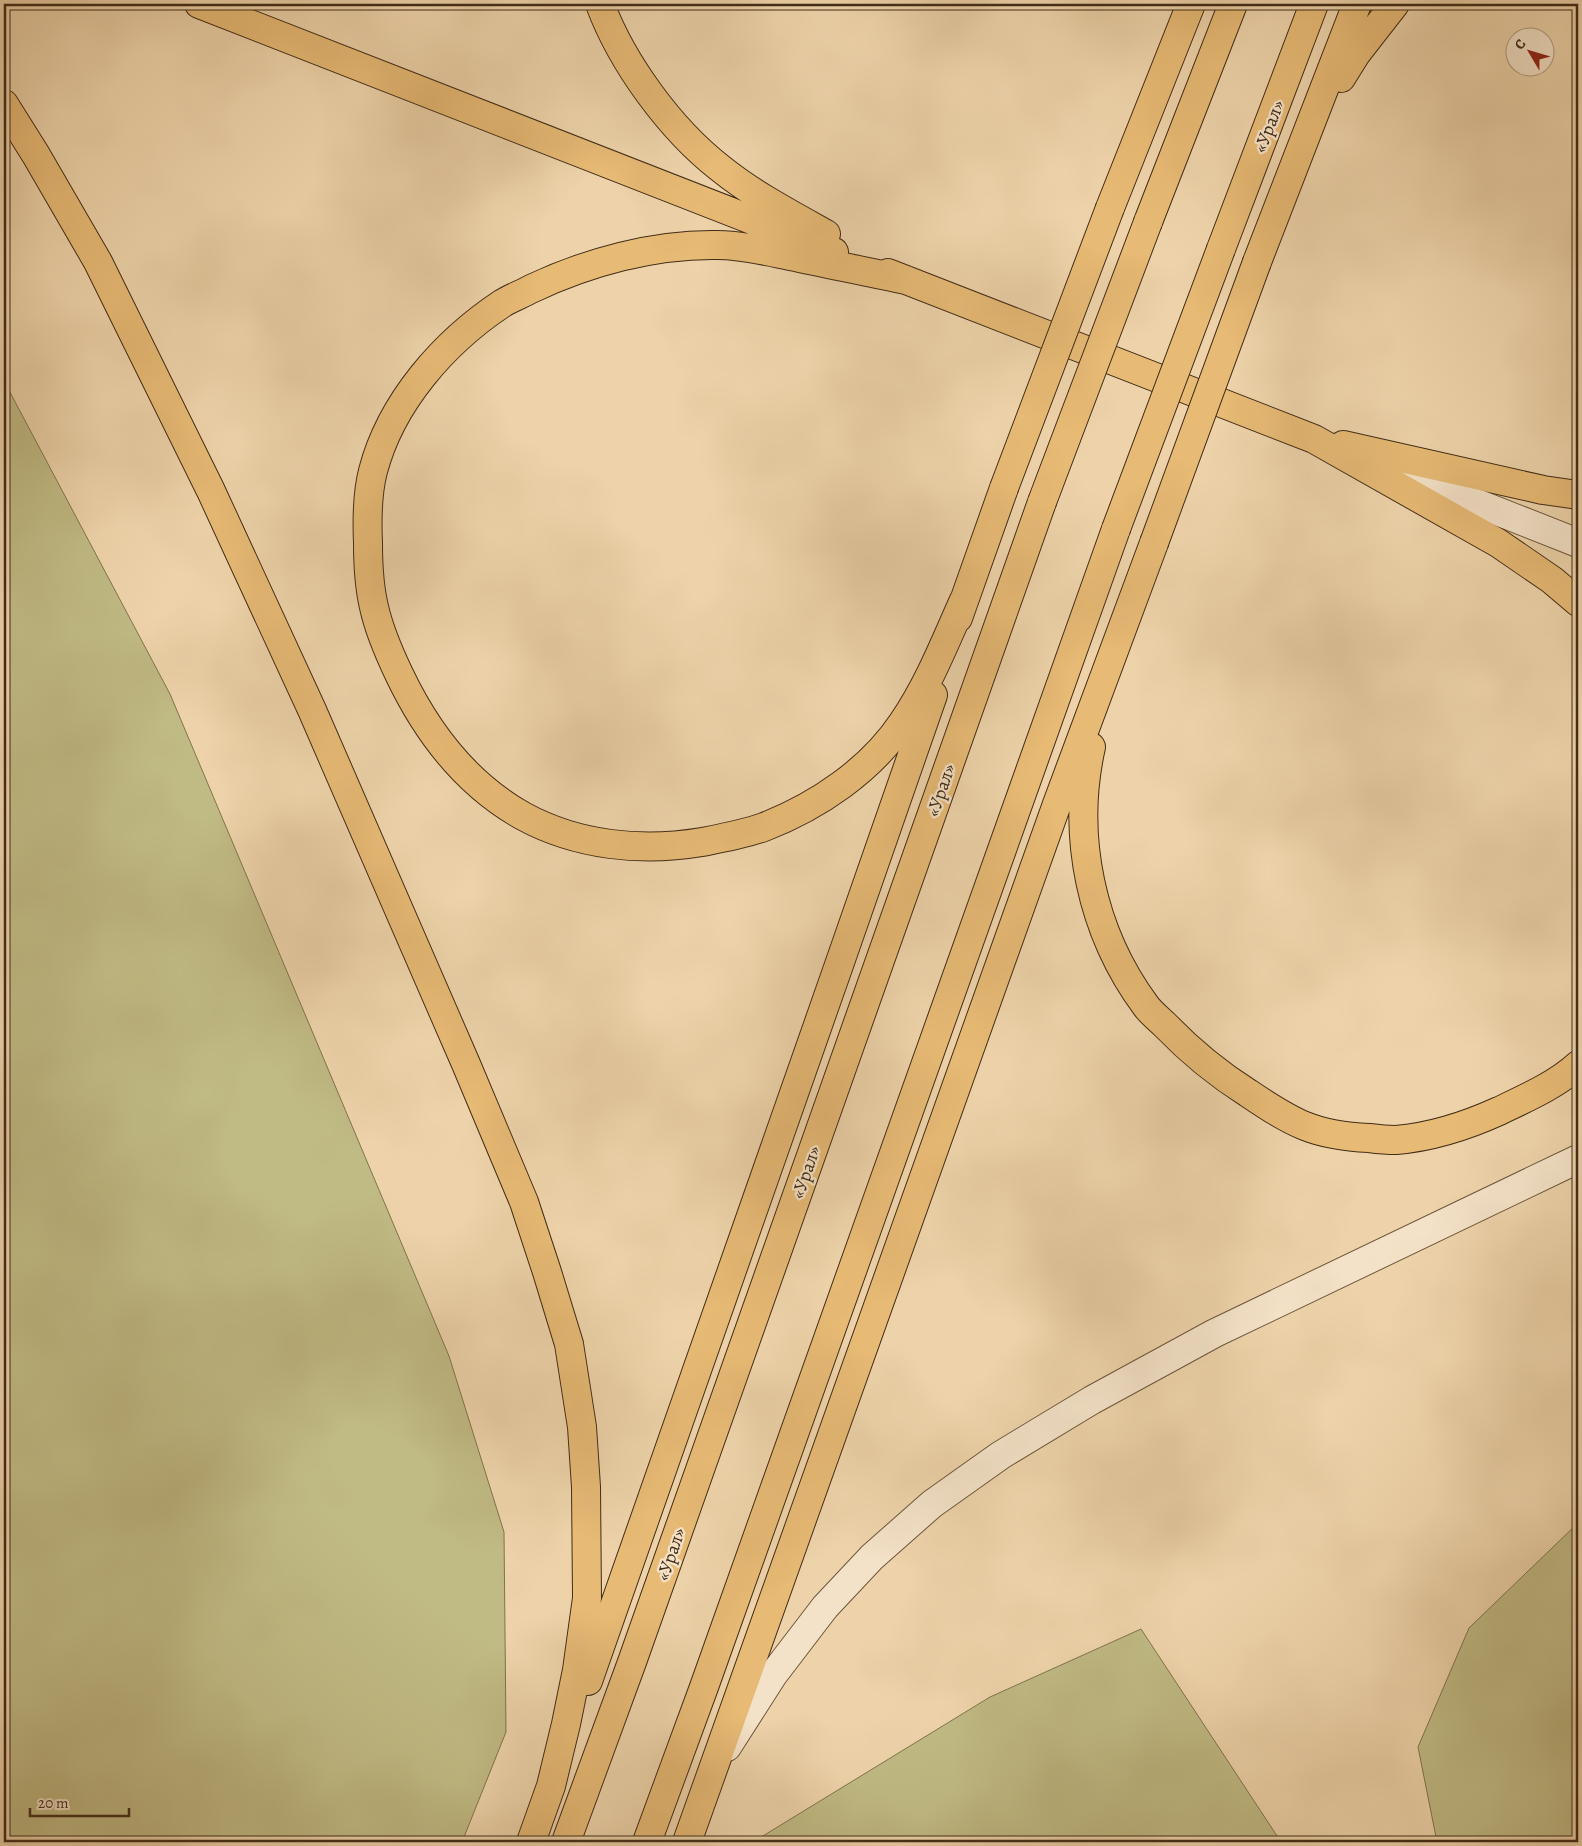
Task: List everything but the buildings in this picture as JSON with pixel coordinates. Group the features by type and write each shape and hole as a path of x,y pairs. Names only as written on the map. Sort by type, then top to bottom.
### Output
{"highway":[{"path":"199,4 1314,439 1498,543 1552,580 1578,602"},
{"path":"600,4 608,26 631,66 658,104 691,141 720,168 771,203 906,280"},
{"path":"1168,58 1182,4"},
{"path":"531,1842 840,965 1004,488 1110,208 1191,4"},
{"name":"«Урал»","path":"566,1842 635,1653 1042,502 1233,4"},
{"name":"«Урал»","path":"647,1842 714,1659 1116,529 1314,4"},
{"path":"686,1842 1051,823 1257,262 1357,4"},
{"path":"1304,142 1332,91 1356,54 1394,4"},
{"path":"4,104 98,262 219,508 312,710 458,1046 524,1202 547,1272 569,1344 582,1428 587,1529 586,1598 578,1670 551,1786"},
{"path":"906,280 759,250 719,244 681,247 635,254 592,265 547,281 504,302 467,330 434,363 408,395 387,433 373,472 367,520 368,567 374,608 388,652 429,729 455,763 486,791 523,816 556,831 596,842 643,847 679,846 723,838 762,828 802,810 834,790 871,761 901,725 924,688 964,600"},
{"path":"1314,439 1543,490 1578,495"},
{"path":"1111,661 1088,764 1084,811 1084,847 1092,892 1108,939 1125,976 1147,1008 1184,1045 1225,1078 1305,1126 1343,1136 1394,1140 1437,1134 1480,1119 1530,1096 1578,1064"}],"street":[{"path":"1314,439 1578,543"},
{"path":"707,1786 733,1737 763,1691 825,1607 872,1557 932,1504 1017,1445 1092,1400 1214,1333 1578,1159"}],"shaded area":[{"path":"4,381 170,694 449,1356 504,1532 506,1732 462,1842 4,1842"},
{"path":"1578,1523 1578,1842 1437,1842 1418,1747 1469,1628"},
{"path":"1141,1629 1281,1842 753,1842 990,1697"}]}
